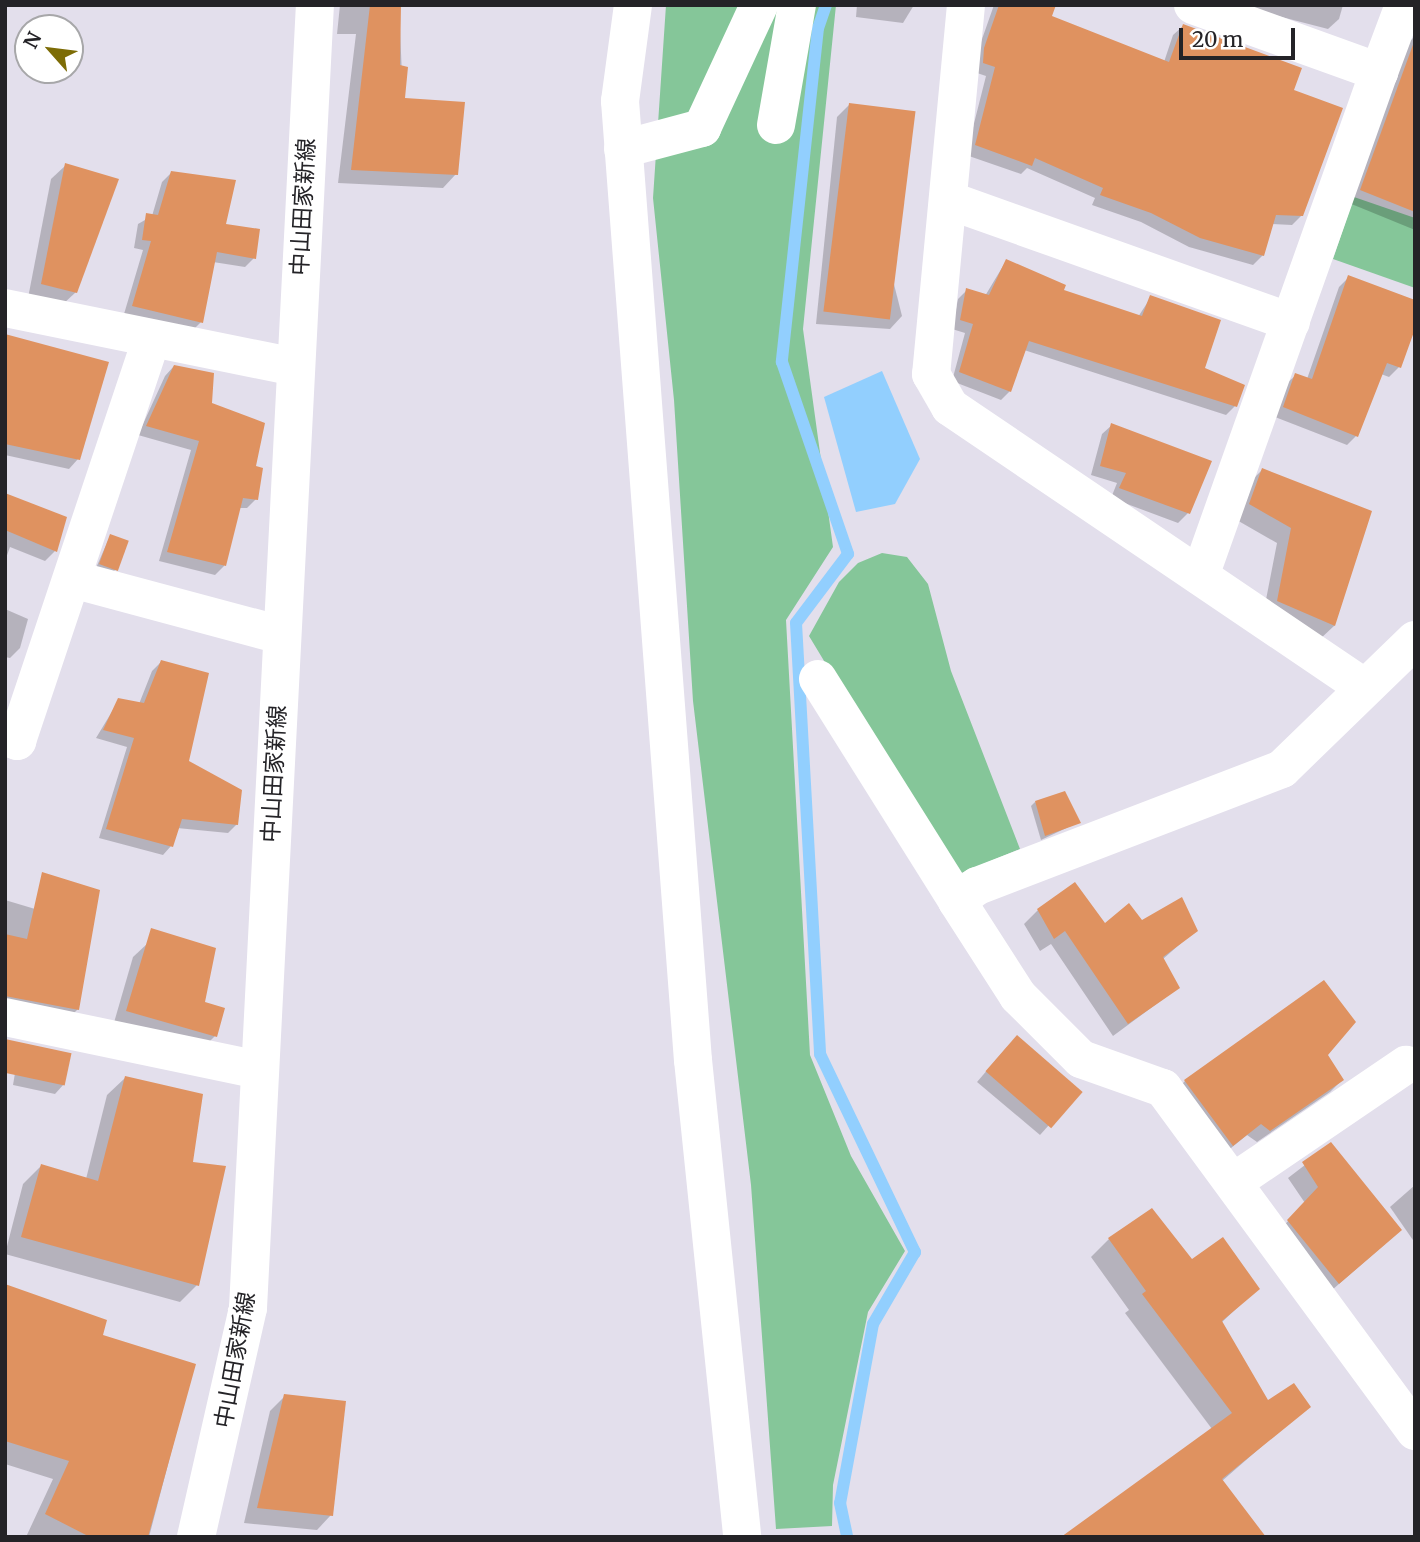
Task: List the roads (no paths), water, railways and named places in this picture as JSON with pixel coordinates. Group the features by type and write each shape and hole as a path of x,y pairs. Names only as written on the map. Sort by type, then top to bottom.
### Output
{"street":[{"name":"中山田家新線","path":"196,1537 248,1308 315,5"},
{"path":"633,5 620,101 693,1060 742,1537"},
{"path":"624,149 702,128 759,5"},
{"path":"776,125 796,5"},
{"path":"966,5 931,374 950,407 1363,687"},
{"path":"1193,5 1379,72"},
{"path":"1200,576 1404,5"},
{"path":"947,200 1291,322"},
{"path":"5,308 151,341 296,367"},
{"path":"5,737 17,741 151,341"},
{"path":"72,579 281,635"},
{"path":"957,901 977,887 1282,769 1363,687 1415,640"},
{"path":"818,679 1018,996 1081,1059 1163,1088 1235,1181 1415,1431"},
{"path":"5,1017 259,1070"},
{"path":"1235,1181 1406,1065"}],"water":[{"path":"882,371 920,459 895,504 856,512 824,397"}],"waterway":[{"path":"826,5 818,28 782,362 848,554 796,623 820,1054 915,1252 873,1324 840,1503 847,1537"}]}
